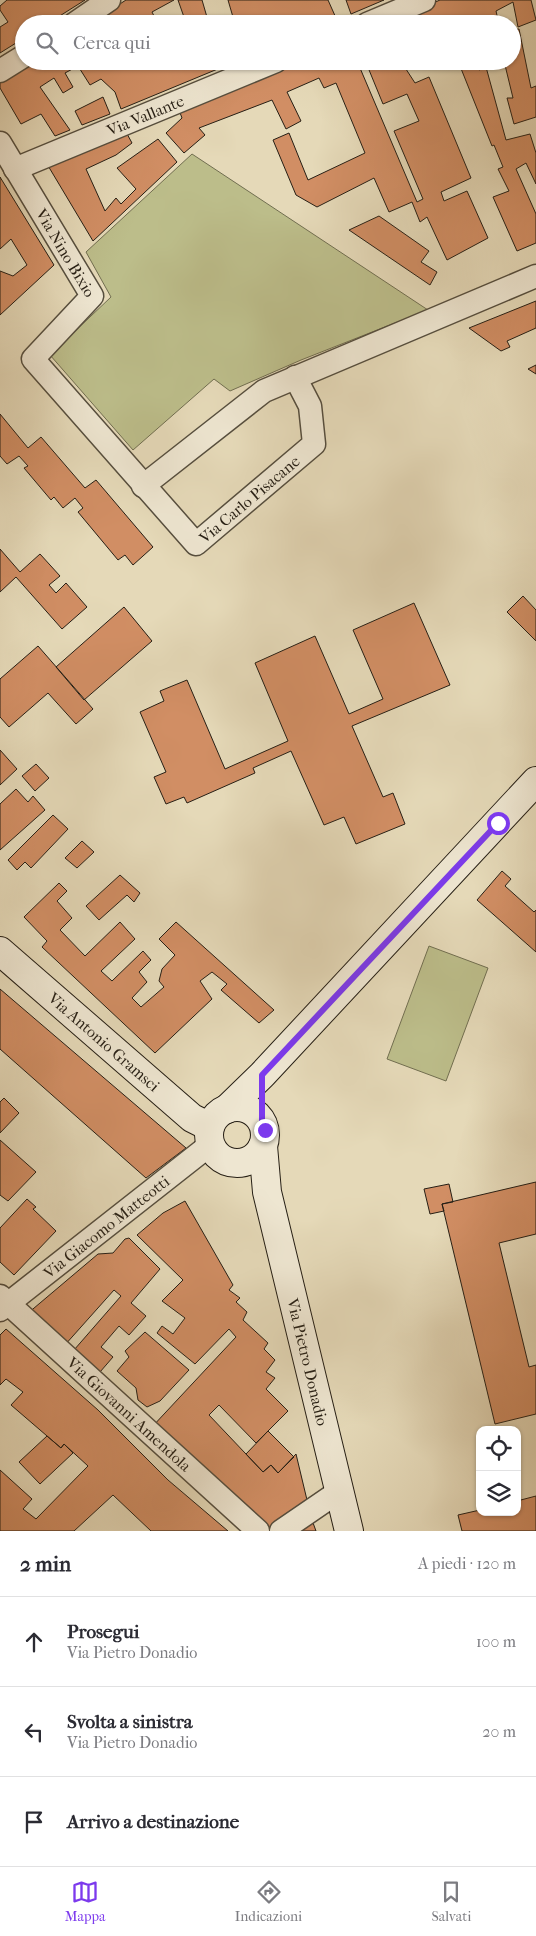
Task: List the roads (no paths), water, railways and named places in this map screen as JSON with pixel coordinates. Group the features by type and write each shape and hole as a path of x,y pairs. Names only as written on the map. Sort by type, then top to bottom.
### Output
{"main road":[{"path":"219,1135 262,1075 536,781"},
{"name":"Via Antonio Gramsci","path":"0,951 192,1118 219,1135"},
{"name":"Via Pietro Donadio","path":"262,1075 263,1134 267,1192 338,1492 349,1531"},
{"path":"244,1108 251,1110 258,1116 263,1134 252,1159 245,1162 219,1135 244,1108"},
{"path":"219,1135 247,1178 267,1192"}],"street":[{"path":"87,15 109,0"},
{"path":"388,15 424,0"},
{"path":"0,71 15,62"},
{"name":"Via Vallante","path":"15,169 254,70"},
{"name":"Via Nino Bixio","path":"0,143 92,296 33,359 144,486"},
{"path":"144,486 264,391 536,276"},
{"name":"Via Carlo Pisacane","path":"144,486 196,544 314,444 310,406 295,377"},
{"name":"Via Giacomo Matteotti","path":"3,1303 219,1135"},
{"name":"Via Giovanni Amendola","path":"3,1303 258,1531"},
{"path":"281,1531 338,1492"}]}
